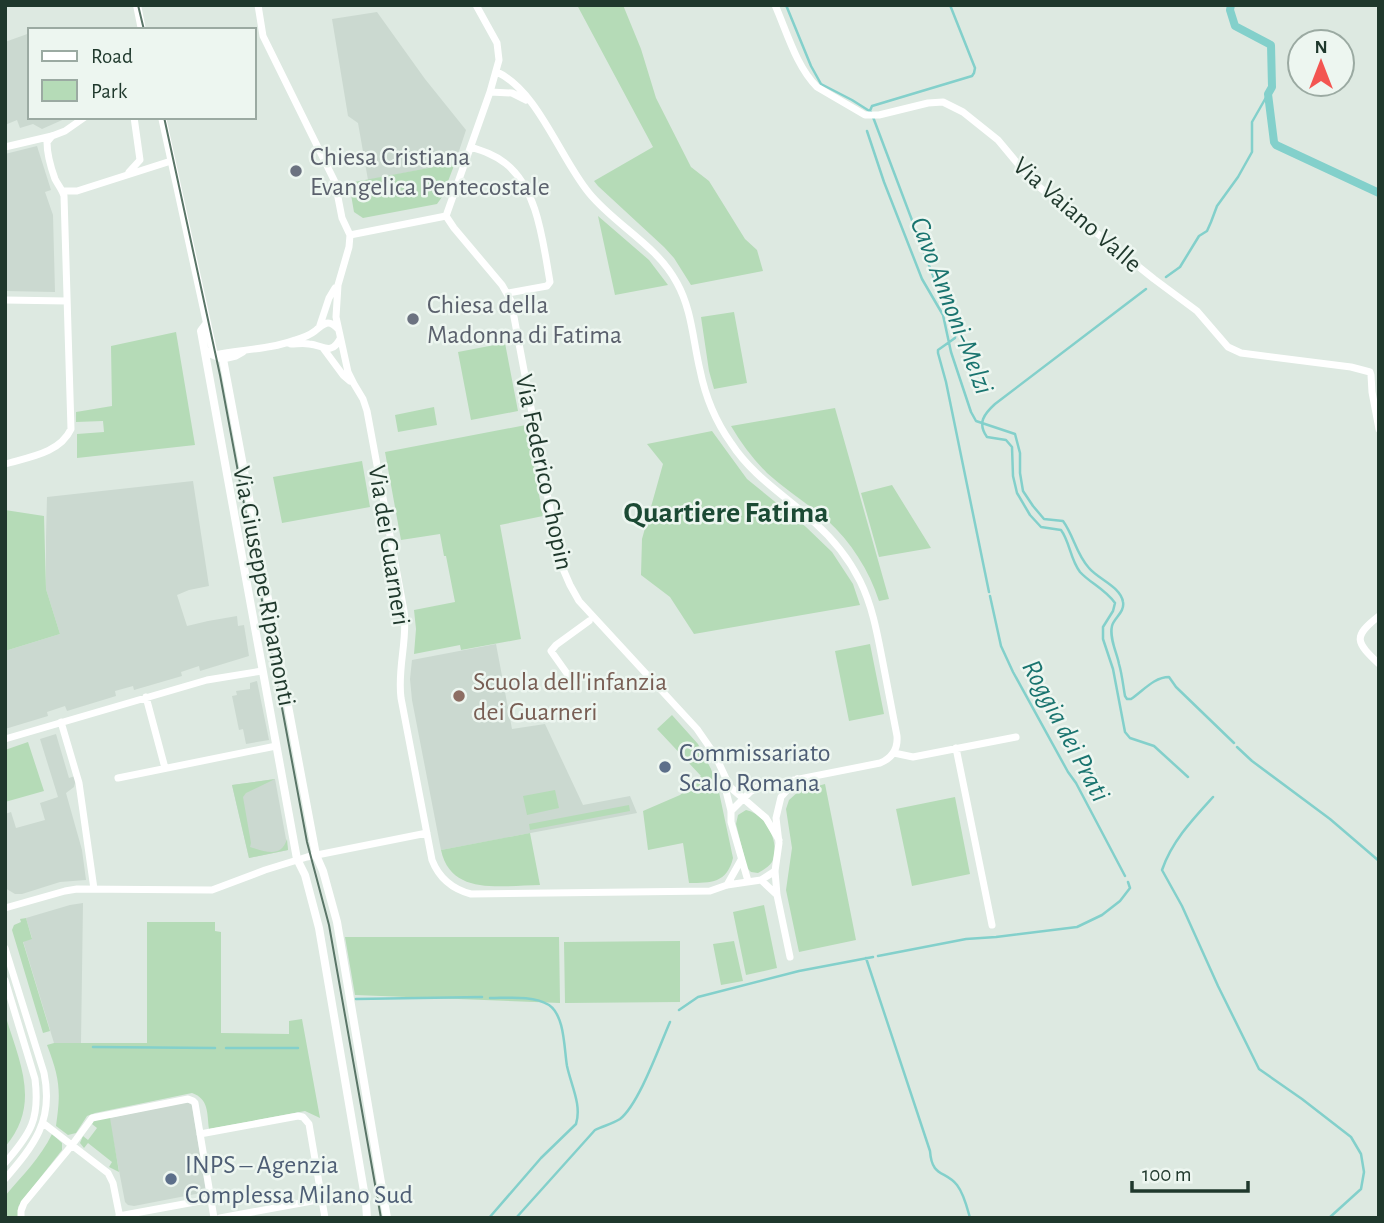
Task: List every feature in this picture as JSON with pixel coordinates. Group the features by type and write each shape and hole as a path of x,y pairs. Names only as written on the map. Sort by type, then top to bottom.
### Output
{"street":[{"path":"136,5 142,28"},
{"path":"258,5 263,36 335,182 342,218 350,235 338,285 329,298 317,328 315,338 322,347"},
{"path":"350,235 446,216 499,60 497,43 476,5"},
{"name":"Via Vaiano Valle","path":"775,5 798,60 817,87 866,115 879,115 943,102 963,111 998,141 1033,182 1198,312 1228,347 1262,356 1369,372 1379,429"},
{"path":"497,72 509,78 529,101 590,194 647,244 678,283 690,319 703,384 729,441 756,474 834,541 866,594 878,639 897,736 894,753 880,763 759,787 746,803 738,804 731,811"},
{"path":"490,92 512,93 529,101"},
{"path":"5,147 52,136 82,119"},
{"path":"126,174 140,160 134,119"},
{"name":"Via Giuseppe Ripamonti","path":"162,119 214,355"},
{"path":"5,464 50,450 61,443 71,429 63,191 56,181 47,151 47,142 52,136"},
{"path":"471,146 497,157 511,167 534,203 550,282 547,286 508,293"},
{"path":"63,191 78,191 172,161"},
{"name":"Via Federico Chopin","path":"446,216 508,293 511,301 560,562 570,585 579,601 703,737 730,787 766,818 779,840"},
{"name":"Via dei Guarneri","path":"338,285 336,308 340,333 348,372 367,411 404,611 406,637 400,687 427,833"},
{"path":"5,300 66,301"},
{"name":"Via Giuseppe Ripamonti","path":"207,323 201,331 298,859 319,929 367,1215"},
{"path":"205,351 223,359 236,356 302,338 325,323 331,324 340,333 336,346 329,349 306,344 283,344"},
{"name":"Via dei Guarneri","path":"322,347 343,375 354,384"},
{"path":"207,362 214,355 235,350 243,352"},
{"name":"Via Giuseppe Ripamonti","path":"223,359 316,855 337,922 387,1218"},
{"path":"1379,616 1366,626 1360,638 1362,648 1379,664"},
{"path":"573,682 551,651 589,621"},
{"path":"5,739 207,680 262,671"},
{"path":"146,697 165,768"},
{"path":"61,722 79,783 94,889"},
{"path":"894,753 913,758 1016,737"},
{"path":"118,778 276,746"},
{"path":"956,748 992,925"},
{"path":"790,957 776,895 775,871 779,840 776,818 783,795 797,778"},
{"name":"Via Federico Chopin","path":"725,779 731,822 748,881"},
{"path":"5,908 65,891 205,891 298,859 427,833 432,860 440,876 455,888 471,894 701,892 761,880 775,871"},
{"path":"727,885 741,860"},
{"path":"761,880 776,895"},
{"path":"5,948 46,1080 47,1101 43,1123 31,1148 5,1179"},
{"path":"5,980 35,1079 37,1096 29,1132 5,1163"},
{"path":"21,1218 24,1203 91,1119 188,1099 195,1103 215,1218"},
{"path":"200,1134 303,1117 309,1124 326,1218"},
{"path":"43,1123 111,1177 120,1217 211,1199"},
{"path":"220,1218 323,1199"}],"shaded area":[{"path":"377,12 466,130 455,163 368,180 358,123 348,116 332,19"},
{"path":"28,34 28,119 64,119 42,129 33,124 20,128 17,120 5,125 5,42"},
{"path":"37,146 51,190 45,192 53,215 55,292 5,291 5,154"},
{"path":"193,481 209,586 177,595 187,626 237,616 238,626 244,625 249,656 200,671 199,666 181,672 182,676 134,690 133,686 115,691 116,696 67,711 65,706 47,712 48,716 5,729 5,651 60,634 46,589 47,497"},
{"path":"496,644 512,729 545,724 583,805 630,796 637,813 441,850 412,700 412,660"},
{"path":"257,681 269,740 246,744 243,729 239,730 232,696 237,695 236,691 250,689 250,683"},
{"path":"56,734 69,778 75,776 76,779 74,787 66,793 82,850 86,880 60,882 15,894 5,888 5,814 11,812 16,828 45,820 40,803 58,797 40,739"},
{"path":"275,779 288,850 249,858 232,785"},
{"path":"83,903 81,1043 54,1043 23,941 32,938 26,918"},
{"path":"186,1102 192,1106 206,1192 128,1205 125,1202 109,1118"}],"green space":[{"path":"577,5 623,5 641,49 656,98 691,167 709,181 745,239 757,250 763,271 691,285 664,247 594,181 653,147"},
{"path":"455,163 437,204 363,218 354,212 349,183"},
{"path":"598,216 649,260 668,285 615,295"},
{"path":"734,312 747,383 714,389 701,317"},
{"path":"176,332 195,445 77,458 77,434 104,432 103,421 76,422 76,412 112,406 111,346"},
{"path":"505,343 518,411 471,420 458,352"},
{"path":"434,407 437,425 398,432 395,415"},
{"path":"835,408 889,599 879,601 864,568 844,538 827,520 767,473 731,426"},
{"path":"526,425 543,516 500,525 521,639 461,650 460,645 414,654 414,610 455,602 440,534 401,540 385,452"},
{"path":"712,431 747,479 832,552 853,584 860,605 694,634 670,597 641,575 642,539 663,464 647,444"},
{"path":"362,461 370,507 282,523 273,477"},
{"path":"892,485 931,548 879,557 861,493"},
{"path":"5,510 44,516 46,589 60,634 5,651"},
{"path":"870,644 884,714 849,721 835,651"},
{"path":"672,715 698,744 719,792 733,858 727,872 711,882 689,883 683,843 648,850 643,811 680,795 701,776 657,729"},
{"path":"28,742 44,791 5,802 5,750"},
{"path":"275,779 243,797 250,847 273,852 281,849 287,839 288,850 249,858 232,785"},
{"path":"825,784 856,940 799,952 786,890 792,848 786,809 789,800 799,791"},
{"path":"555,790 559,808 527,815 523,796"},
{"path":"955,797 970,874 912,886 896,809"},
{"path":"629,805 630,811 530,830 529,824"},
{"path":"746,810 760,817 765,823 775,846 772,862 758,873 747,868 736,824 738,815"},
{"path":"530,833 540,885 495,886 467,882 455,875 441,850"},
{"path":"764,905 777,968 746,975 733,912"},
{"path":"26,918 32,939 23,942 50,1031 43,1033 12,930 14,925 21,922 20,919"},
{"path":"147,922 215,922 215,931 221,932 221,1033 289,1034 289,1021 302,1019 320,1118 305,1111 209,1129 204,1103 192,1093 95,1113 87,1116 76,1133 68,1135 56,1126 58,1085 47,1045 147,1043"},
{"path":"345,937 559,937 560,1003 355,995"},
{"path":"680,941 680,1002 565,1003 564,942"},
{"path":"734,941 743,981 721,985 713,944"},
{"path":"5,1014 21,1066 25,1098 23,1114 5,1147"},
{"path":"110,1116 119,1172 109,1167 112,1162 88,1143 84,1148 80,1143 83,1136 88,1140 97,1128 92,1124 95,1119"},
{"path":"52,1134 62,1143 62,1150 18,1207 19,1218 5,1218 5,1196 37,1158"}],"waterway":[{"name":"Roggia dei Prati","path":"786,5 821,84 871,112"},
{"name":"Cavo Annoni-Melzi","path":"869,113 872,106 972,76 975,68 950,5"},
{"path":"1231,5 1235,26 1271,45 1272,87 1268,94 1276,145 1379,193"},
{"path":"1166,277 1180,267 1199,236 1207,231 1217,206 1252,152 1252,122 1268,94"},
{"name":"Roggia dei Prati","path":"873,117 955,334 955,338 938,350 938,353 989,592"},
{"name":"Cavo Annoni-Melzi","path":"867,131 922,279 943,315 951,352 971,412 976,421 1015,434 1020,453 1023,491 1044,519 1063,521 1085,563 1121,597 1122,609 1111,631 1125,696 1131,699 1154,682 1169,677 1234,743"},
{"path":"1146,289 995,404 985,415 982,427 987,437 1006,440 1012,447 1013,476 1017,493 1030,515 1041,527 1061,530 1080,572 1115,603 1103,627 1103,639 1113,669 1125,732 1130,738 1154,746 1188,777"},
{"name":"Roggia dei Prati","path":"990,596 1001,646 1013,672 1125,876"},
{"name":"Cavo Annoni-Melzi","path":"1237,747 1379,861"},
{"path":"1213,797 1177,840 1162,870 1182,906 1259,1069 1351,1137 1361,1154 1364,1172 1361,1189 1329,1218"},
{"name":"Roggia dei Prati","path":"878,956 966,939 1077,927 1102,915 1120,901 1130,888 1128,882"},
{"path":"679,1010 698,997 799,971 873,957"},
{"path":"866,958 933,1166 957,1185 970,1218"},
{"path":"356,999 482,997"},
{"path":"489,1218 541,1158 576,1124 578,1117 561,1025 554,1010 536,1000 490,998"},
{"path":"516,1218 595,1130 620,1119 627,1112 648,1074 670,1022"},
{"path":"93,1047 215,1048"},
{"path":"226,1048 298,1048"}],"tram line":[{"path":"138,5 144,28"},
{"path":"164,119 220,375 307,842 329,925 381,1218"}],"place":[{"name":"Chiesa Cristiana Evangelica Pentecostale","path":"296,171"},
{"name":"Chiesa della Madonna di Fatima","path":"413,319"},
{"name":"Scuola dell'infanzia dei Guarneri","path":"459,696"},
{"name":"Commissariato Scalo Romana","path":"665,767"},
{"name":"INPS – Agenzia Complessa Milano Sud","path":"171,1179"}],"district":[{"name":"Quartiere Fatima","path":"726,512"}]}
